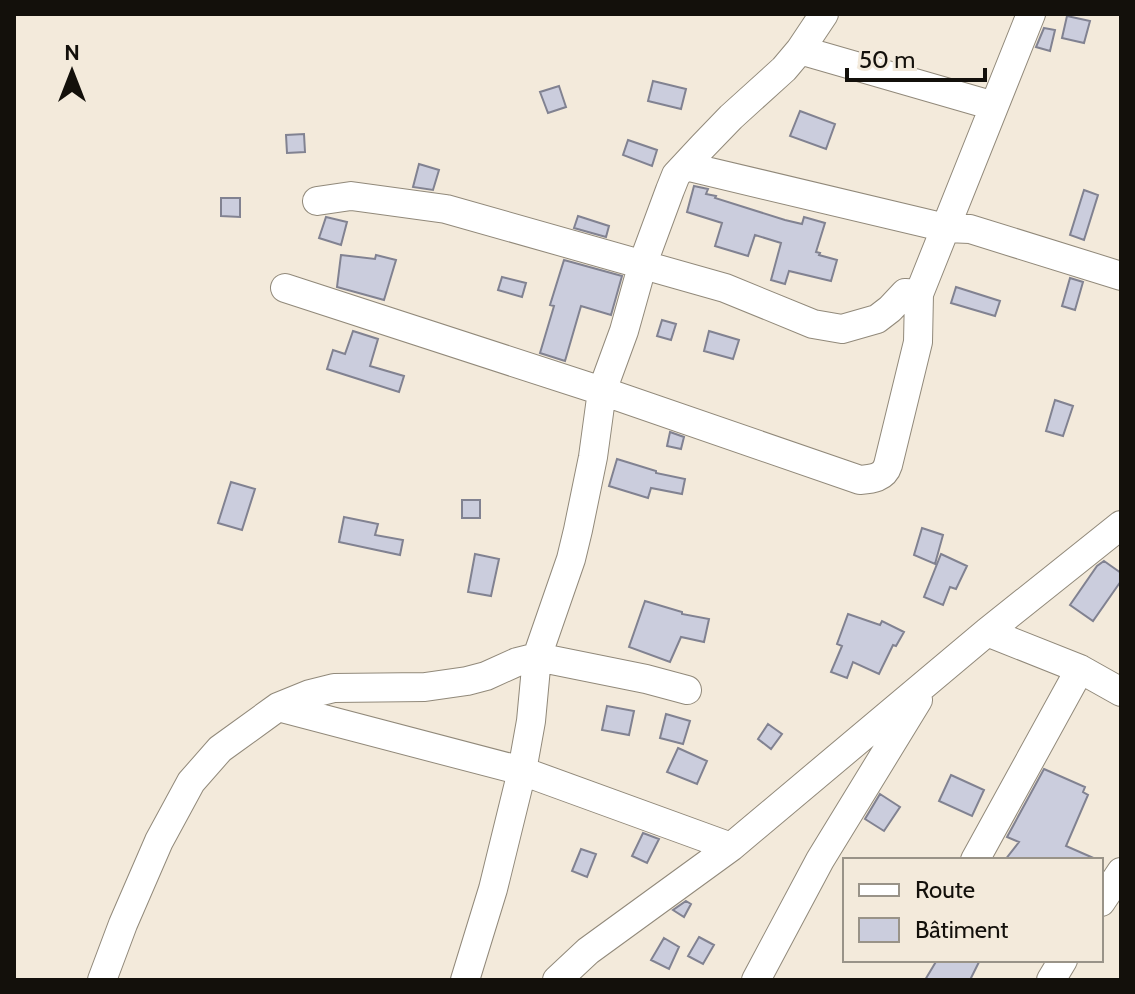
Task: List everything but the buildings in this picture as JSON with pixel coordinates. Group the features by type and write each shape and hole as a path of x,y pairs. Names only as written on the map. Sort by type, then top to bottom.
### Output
{"street":[{"path":"465,980 493,889 522,771 531,721 537,657 571,559 593,457 602,391 670,190 676,175 731,117 784,69 824,14"},
{"path":"285,288 602,391 860,480 882,475 888,465 918,342 919,294 1031,14"},
{"path":"800,50 994,106"},
{"path":"685,166 946,228 970,229 1121,276"},
{"path":"317,201 351,196 446,209 643,263 725,288 813,324 842,329 877,319 905,293 919,294"},
{"path":"557,980 588,951 731,847 987,632 1121,525"},
{"path":"987,632 1080,669 1121,692"},
{"path":"102,980 159,841 191,782 220,749 278,707 334,688 425,687 467,681 537,657 687,690"},
{"path":"976,858 1080,669"},
{"path":"756,980 820,860 931,679"},
{"path":"278,707 522,771 731,847"},
{"path":"1103,899 1121,872"},
{"path":"1051,980 1062,962"}]}
